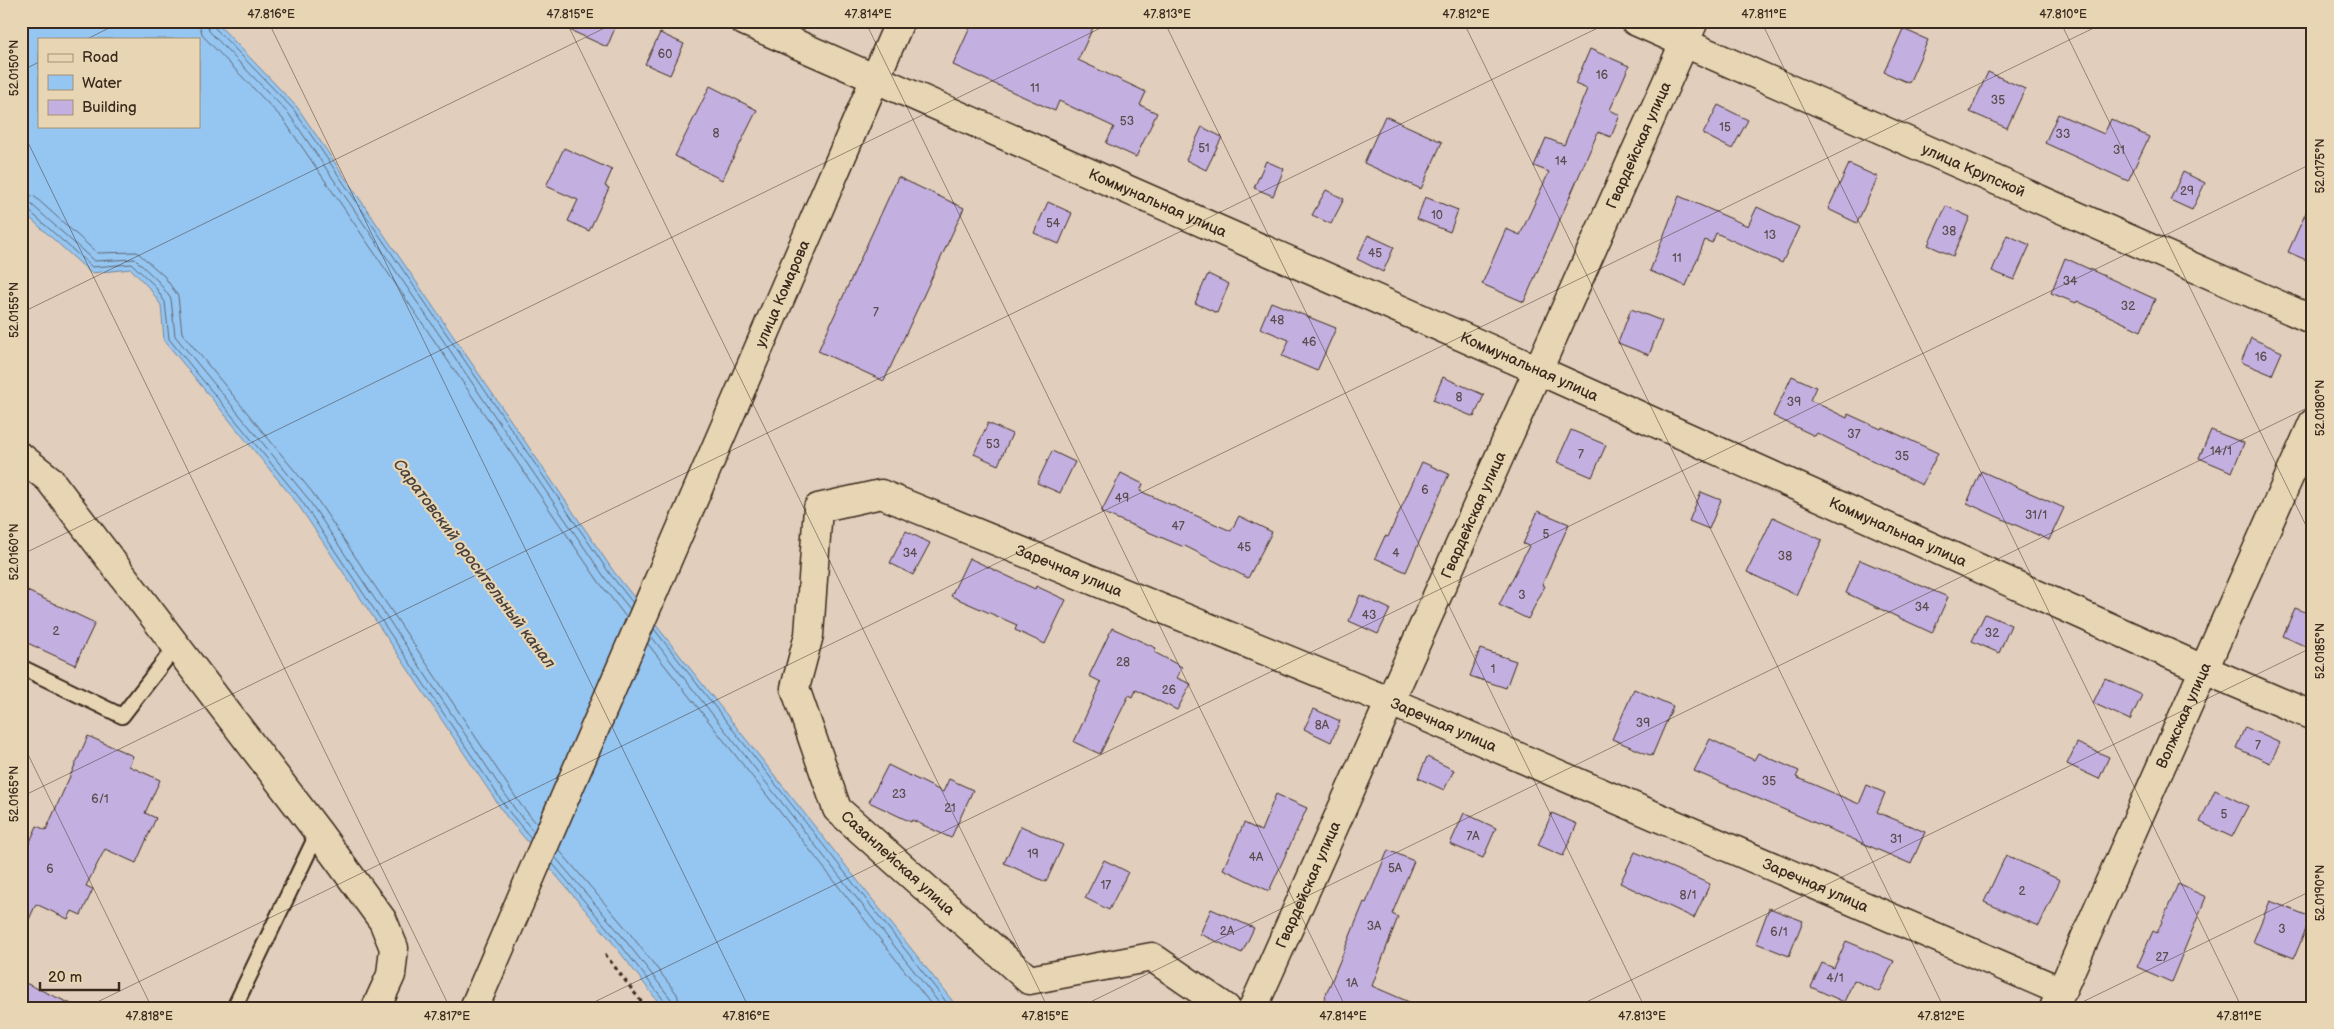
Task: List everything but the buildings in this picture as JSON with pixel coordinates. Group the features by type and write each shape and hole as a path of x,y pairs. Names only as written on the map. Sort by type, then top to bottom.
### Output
{"street":[{"name":"Коммунальная улица","path":"744,21 1538,370 2205,670 2313,716"},
{"name":"улица Комарова","path":"476,1001 666,568 873,79 900,21"},
{"name":"улица Крупской","path":"1635,21 1689,32 2313,320"},
{"name":"Гвардейская улица","path":"1252,1008 1689,32"},
{"name":"Волжская улица","path":"2058,1000 2313,423"},
{"path":"21,457 50,479 318,832 383,921 394,948 391,976 376,1008"},
{"name":"Заречная улица","path":"818,508 881,494 1390,702 2058,1000"},
{"name":"Сазанлейская улица","path":"818,508 809,635 795,688 837,809 1029,980 1152,956 1226,1008"}],"lane":[{"path":"21,667 122,716 176,646"},
{"path":"234,1008 318,832"}],"path":[{"path":"605,954 646,1008"}],"water":[{"name":"Саратовский оросительный канал","path":"21,21 215,21 297,107 614,572 958,1008 663,1008 609,938 506,816 297,503 164,340 161,305 150,289 131,269 91,273 21,210"}]}
